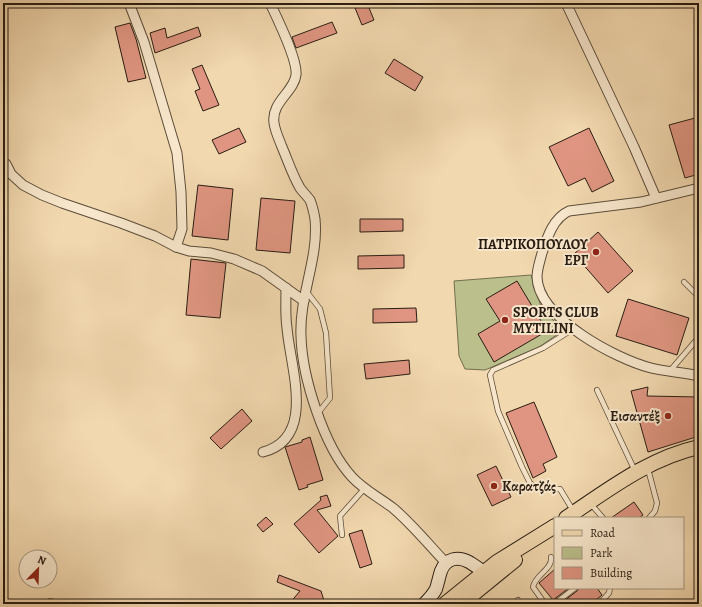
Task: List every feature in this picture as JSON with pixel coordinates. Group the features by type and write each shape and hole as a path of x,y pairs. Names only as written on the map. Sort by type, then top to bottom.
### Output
{"main road":[{"path":"571,517 590,502 641,469 673,454 699,447"},
{"path":"465,602 497,562 554,527"},
{"path":"445,604 484,579"}],"street":[{"path":"129,3 144,42 177,153 181,192 182,229 176,247"},
{"path":"270,3 295,62 296,75 294,81 274,113 275,129 291,169 301,189 310,200 314,218 315,244 304,301 301,336 307,379 318,413 332,447 346,469 354,479 393,508 446,563"},
{"path":"566,3 634,147 656,198"},
{"path":"6,164 11,174 23,185 42,195 62,204 121,223 155,236 176,247 189,251 211,253 234,259 262,271 304,301"},
{"path":"699,188 641,202 569,211 561,215 549,234 543,250 537,277 543,298 549,307 573,328 600,346 616,355 649,368 699,376"},
{"path":"263,452 272,450 286,440 291,431 296,414 294,378 286,327 286,288"},
{"path":"424,604 435,590 441,572 446,563 452,559 457,558 470,563 484,579"}],"lane":[{"path":"684,282 699,297"},
{"path":"306,290 320,309 326,333 330,398 318,413"},
{"path":"571,517 560,489 538,488 530,483 498,411 490,375 493,370 544,348 573,328"},
{"path":"669,372 699,337"},
{"path":"597,390 641,469 657,503 655,511 650,517"},
{"path":"342,534 340,516 365,488"},
{"path":"590,502 602,517"},
{"path":"545,604 533,589 533,584 551,563 551,557"},
{"path":"554,604 574,589"},
{"path":"599,604 609,593 610,589"},
{"path":"48,604 50,601 61,604"}],"green space":[{"name":"SPORTS CLUB MYTILINI","path":"531,275 542,310 564,330 539,347 485,370 465,369 459,356 454,281"}],"building":[{"path":"353,3 367,3 374,20 362,25"},
{"path":"332,22 337,33 296,48 292,37"},
{"path":"130,23 136,39 146,78 128,82 115,27"},
{"path":"198,27 201,36 155,53 150,33 165,28 167,38"},
{"path":"394,59 423,77 415,91 385,73"},
{"path":"202,65 219,105 203,111 195,91 200,89 192,69"},
{"path":"695,118 699,133 699,174 685,178 669,125"},
{"path":"239,128 246,142 219,154 212,140"},
{"path":"589,128 614,181 592,192 585,178 568,186 549,147"},
{"path":"198,185 233,189 228,240 192,236"},
{"path":"261,198 295,201 290,253 256,250"},
{"path":"360,219 403,219 403,231 360,232"},
{"path":"598,232 633,271 608,293 574,254"},
{"path":"404,255 404,268 358,269 358,256"},
{"path":"191,259 226,263 220,318 186,315"},
{"path":"517,281 547,331 494,362 478,334 500,321 486,299"},
{"path":"628,299 689,318 677,355 616,336"},
{"path":"416,308 417,322 373,323 373,309"},
{"path":"409,360 410,374 366,379 364,364"},
{"name":"Εισαντέξ","path":"648,387 647,396 699,397 699,436 648,452 631,391"},
{"path":"534,402 557,457 543,464 546,471 533,478 506,413"},
{"path":"242,409 252,421 221,449 210,438"},
{"path":"310,437 323,480 307,485 308,487 299,490 285,447 302,442 302,440"},
{"name":"Καρατζάς","path":"496,466 511,497 492,506 477,475"},
{"path":"327,495 331,506 317,510 338,536 319,553 294,524 321,500 320,497"},
{"path":"634,502 643,515 640,517 612,517"},
{"path":"266,517 273,524 263,532 257,525"},
{"path":"362,530 372,564 360,568 349,534"},
{"path":"554,570 554,589 568,589 553,600 539,583"},
{"path":"279,575 321,591 325,604 289,604 300,591 277,582"},
{"path":"578,589 598,589 602,595 591,604 560,604"}],"place":[{"name":"ΠΑΤΡΙΚΟΠΟΥΛΟΥ ΕΡΓ","path":"596,252"},
{"name":"SPORTS CLUB MYTILINI","path":"505,320"},
{"name":"Εισαντέξ","path":"668,416"},
{"name":"Καρατζάς","path":"494,486"}]}
